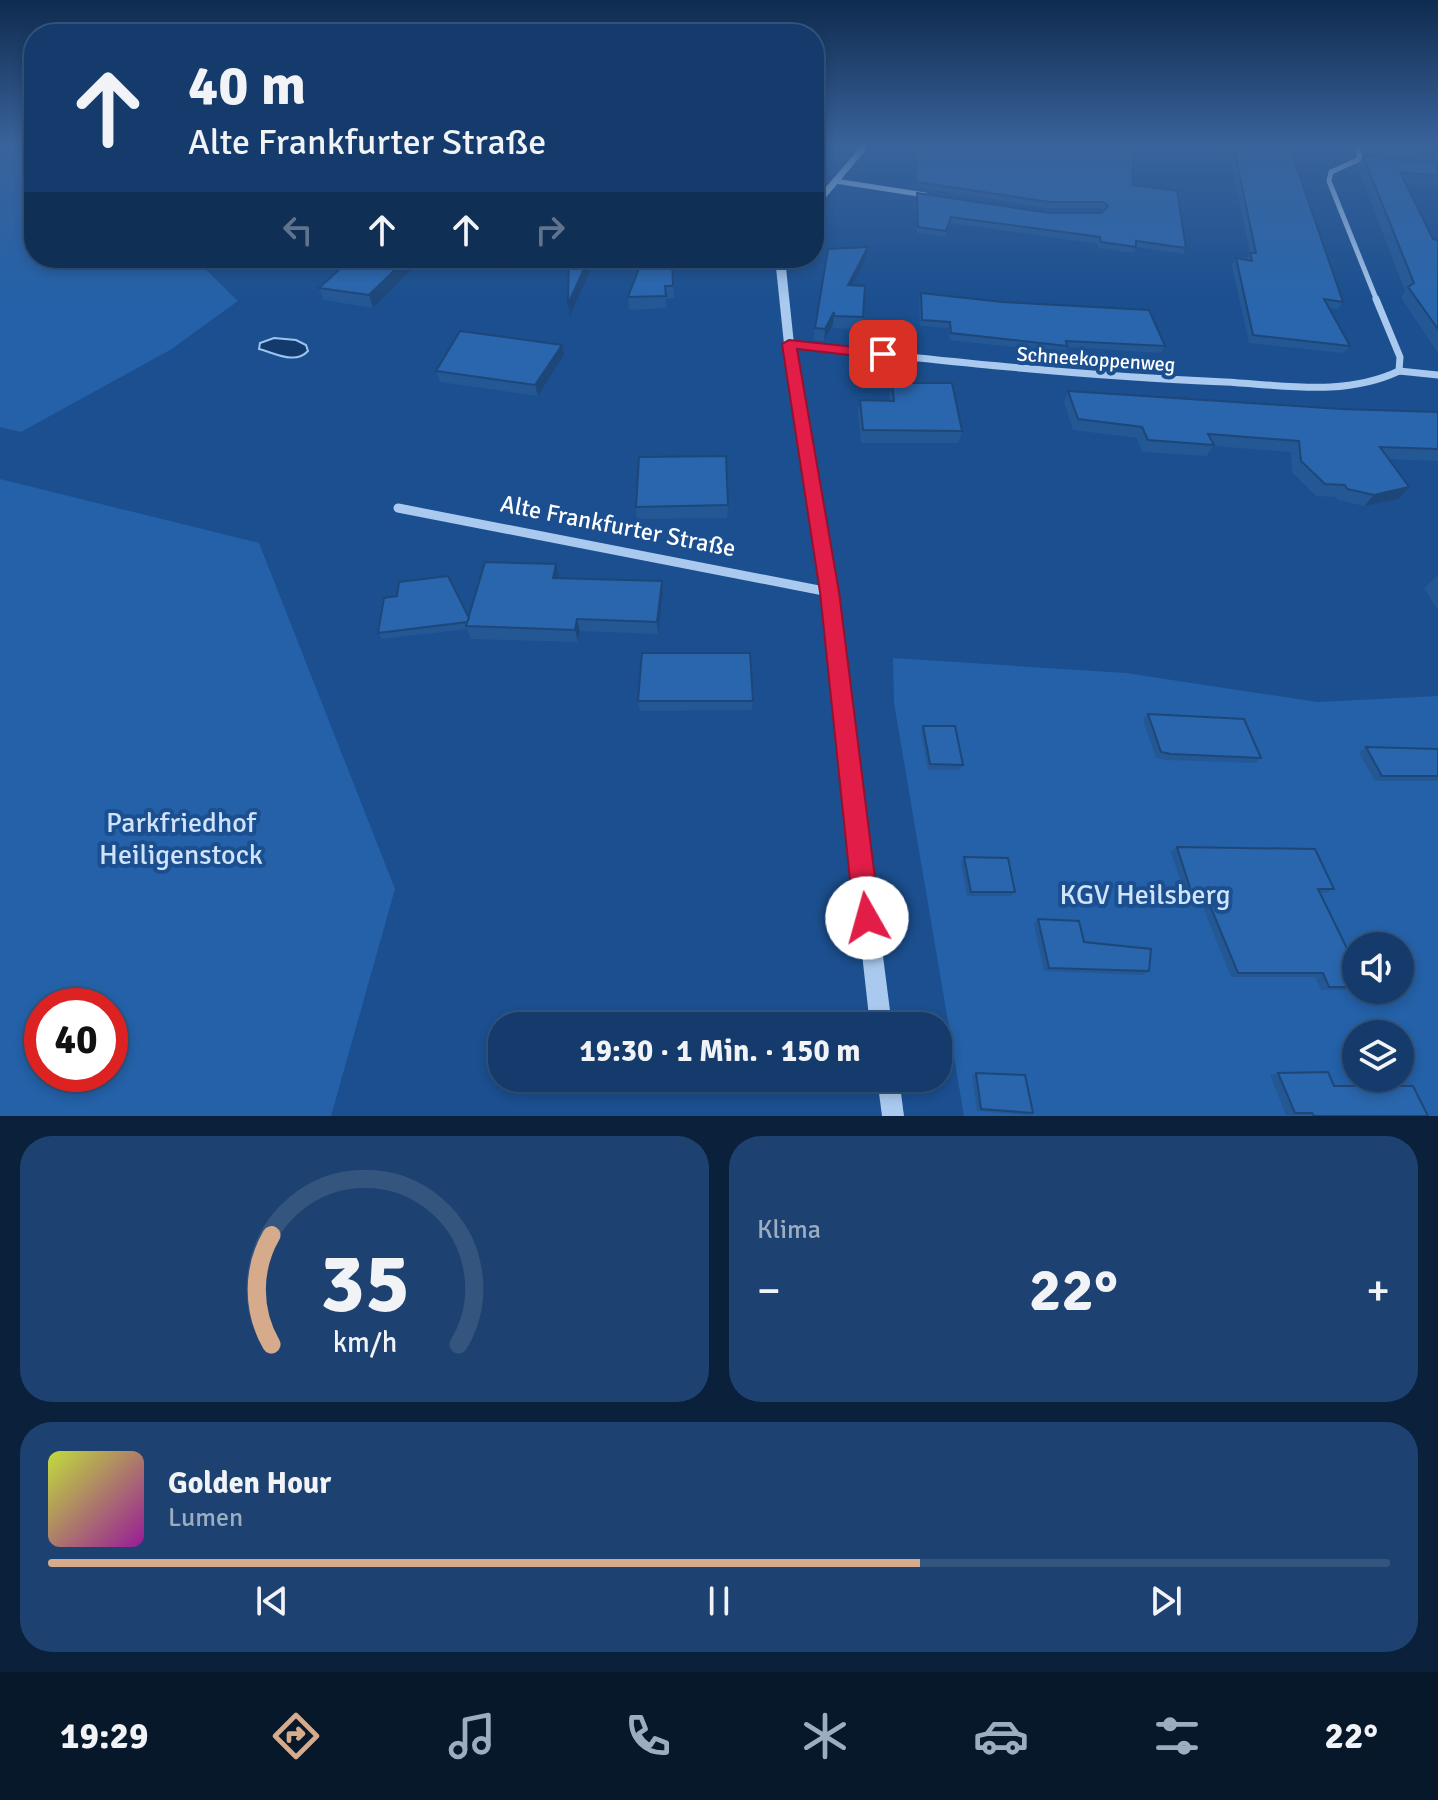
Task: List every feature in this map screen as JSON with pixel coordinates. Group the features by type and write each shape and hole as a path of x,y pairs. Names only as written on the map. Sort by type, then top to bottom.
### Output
{"street":[{"path":"1335,197 1400,357 1399,371 1438,375"},
{"path":"781,268 789,344 829,592 879,1012"},
{"name":"Schneekoppenweg","path":"789,344 1009,368 1205,382 1342,386 1383,379 1399,371"},
{"name":"Alte Frankfurter Straße","path":"398,508 829,592"},
{"path":"890,1092 893,1116"}],"green space":[{"path":"0,197 24,197 24,268 204,268 238,301 170,350 21,432 0,427"},
{"name":"Parkfriedhof Heiligenstock","path":"0,479 259,543 395,889 331,1116 0,1116"},
{"name":"KGV Heilsberg","path":"893,658 1126,673 1317,702 1438,696 1438,1116 964,1116 952,1045 952,1012 946,1012 894,703"}],"shaded area":[{"path":"274,338 296,340 306,345 308,351 291,358 259,349 260,343"}],"building":[{"path":"917,197 944,197 1050,213 1102,213 1108,206 1103,202 1050,202 1017,197 1178,197 1186,248 1136,241 1136,247 1101,242 1100,237 951,217 946,231 918,227"},
{"path":"1244,197 1307,197 1343,302 1324,299 1350,346 1253,335 1236,258 1252,261 1250,253 1256,253"},
{"path":"1379,197 1412,197 1433,239 1438,240 1438,329 1408,287 1414,283"},
{"path":"868,247 848,285 865,286 863,317 834,316 834,312 825,329 815,328 828,249"},
{"path":"341,268 397,268 369,295 319,288"},
{"path":"569,268 584,268 568,304"},
{"path":"639,268 672,268 673,286 665,286 666,296 628,297"},
{"path":"921,293 1002,302 1149,310 1165,346 1066,341 1067,346 951,333 950,322 922,320"},
{"path":"460,331 562,345 535,385 436,371"},
{"path":"892,383 952,383 962,431 863,430 860,400 894,401"},
{"path":"1068,391 1341,409 1438,412 1438,449 1380,447 1409,487 1374,495 1347,489 1345,485 1325,484 1301,461 1299,441 1208,434 1214,445 1148,440 1142,427 1078,419"},
{"path":"726,456 728,505 636,507 639,457"},
{"path":"485,562 556,564 553,578 662,581 657,622 577,619 575,630 466,626"},
{"path":"448,576 469,618 467,622 378,633 384,598 397,596 399,582"},
{"path":"642,653 750,653 753,701 638,701"},
{"path":"1148,714 1244,719 1261,758 1161,752"},
{"path":"923,726 955,726 963,765 930,764"},
{"path":"1366,747 1438,749 1438,776 1382,776"},
{"path":"1177,847 1315,849 1334,889 1318,889 1342,938 1342,987 1329,987 1323,973 1238,973 1209,903 1200,902 1196,891 1191,891"},
{"path":"964,857 1008,858 1015,892 971,892"},
{"path":"1038,919 1079,921 1084,942 1151,949 1149,971 1049,968"},
{"path":"1328,1072 1334,1086 1342,1086 1342,1092 1414,1092 1414,1088 1428,1116 1314,1116 1312,1113 1295,1113 1278,1073"},
{"path":"976,1073 1025,1075 1033,1113 981,1109"}],"route":[{"path":"867,918 829,592 789,344 883,354"}]}
